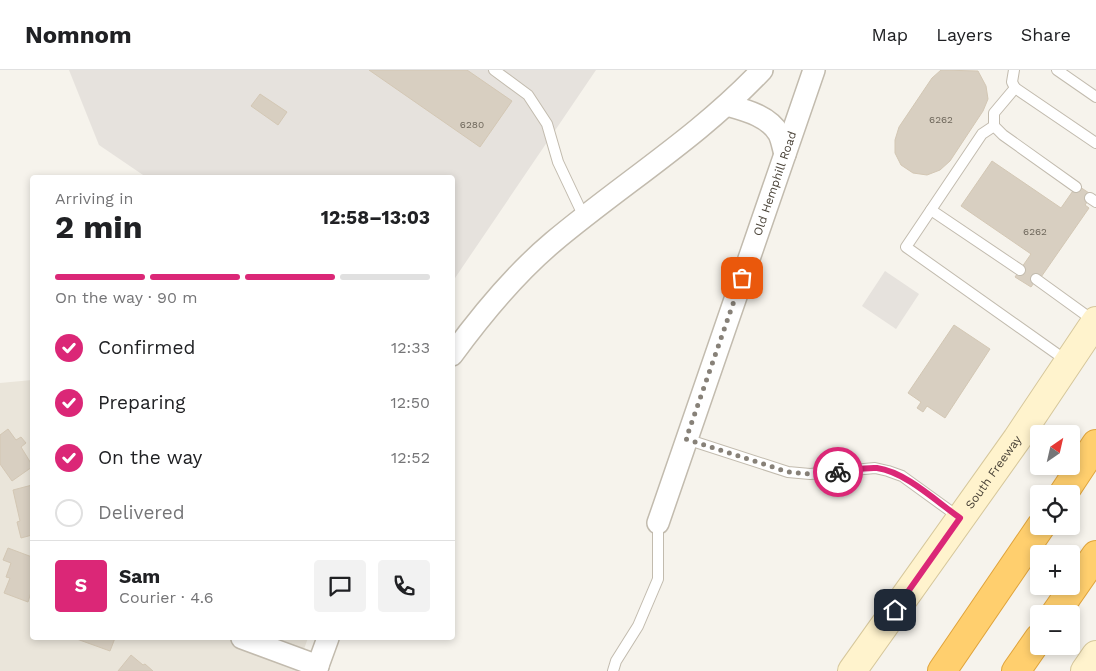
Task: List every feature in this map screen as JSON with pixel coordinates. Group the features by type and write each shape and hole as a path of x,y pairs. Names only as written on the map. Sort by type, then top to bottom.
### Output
{"highway":[{"path":"1069,485 1096,444"},
{"path":"942,671 1035,535"},
{"path":"1062,605 1096,555"},
{"path":"1016,671 1030,651"}],"main road":[{"name":"South Freeway","path":"852,671 1011,447 1096,322"},
{"path":"1085,671 1096,655"}],"street":[{"path":"455,351 493,303 552,243 691,135 727,105 762,70"},
{"name":"Old Hemphill Road","path":"658,524 814,70"},
{"path":"727,105 747,110 770,123 780,134 785,154"},
{"path":"247,640 317,668 327,640"}],"lane":[{"path":"494,70 528,95 547,124 558,162 584,218"},
{"path":"1014,70 1012,82 1015,88 1096,143"},
{"path":"1056,70 1096,97"},
{"path":"1015,88 994,113 994,126 1003,135 1076,187"},
{"path":"994,126 982,134 906,247 1068,362"},
{"path":"931,210 1020,270"},
{"path":"1036,279 1096,322"},
{"path":"686,439 788,472 810,474 875,468 888,471 902,476 960,518"},
{"path":"613,671 616,662 638,626 658,579 658,524"}],"shaded area":[{"path":"69,70 596,70 455,278 455,175 143,175 99,145"},
{"path":"885,271 919,294 896,329 862,306"},
{"path":"30,380 30,640 307,640 296,671 0,671 0,383"}],"building":[{"path":"369,70 467,70 512,101 480,147"},
{"path":"941,70 978,71 986,86 988,99 983,111 950,161 940,170 927,175 913,173 901,165 895,153 895,140 899,127 932,78"},
{"path":"260,94 287,112 278,125 251,106"},
{"path":"992,161 1061,208 1077,185 1092,195 1085,205 1089,208 1039,280 1037,279 1031,287 1015,277 1031,254 961,206"},
{"path":"954,325 990,349 945,418 927,406 923,412 917,408 921,402 908,393"},
{"path":"8,429 16,440 21,437 26,443 21,447 30,462 30,468 12,481 0,464 0,435"},
{"path":"30,486 30,536 21,538 17,522 20,521 13,490"},
{"path":"8,548 30,556 30,596 28,602 4,593 10,578 6,577 11,563 3,560"},
{"path":"80,640 114,640 110,651"},
{"path":"131,655 143,665 145,664 153,671 118,671"}],"way so far":[{"path":"742,278 686,439 788,472 810,474 838,472"}],"route":[{"path":"838,472 875,468 902,476 960,518 895,610"}]}
